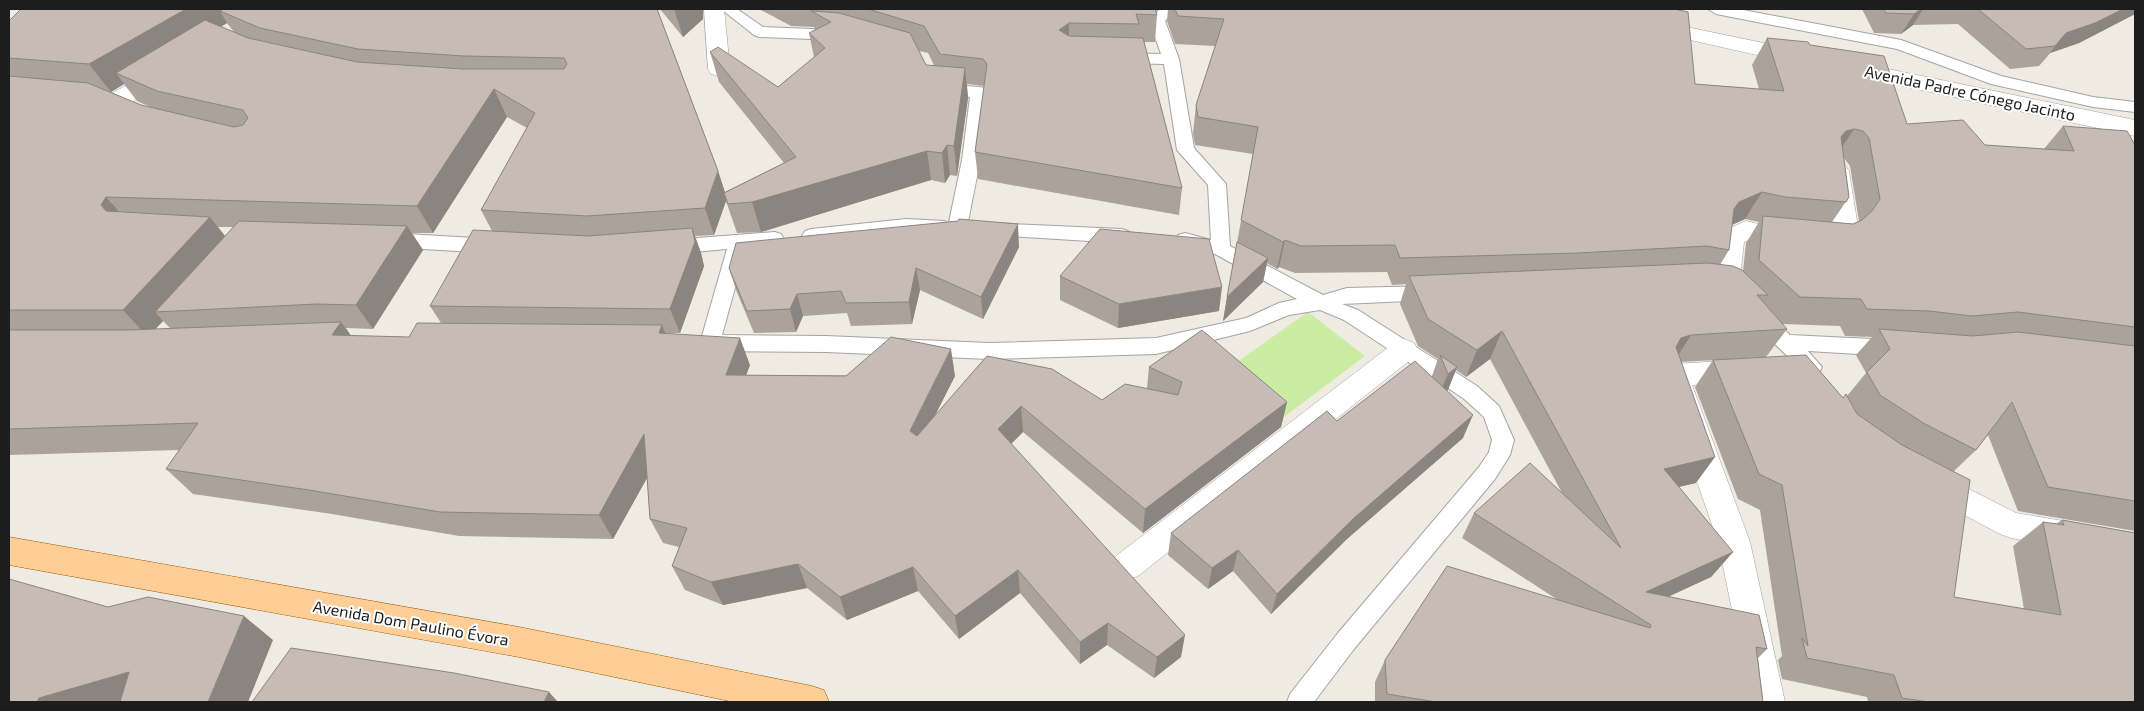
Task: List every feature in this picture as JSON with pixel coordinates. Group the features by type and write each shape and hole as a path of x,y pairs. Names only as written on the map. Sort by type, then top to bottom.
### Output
{"main road":[{"name":"Avenida Dom Paulino Évora","path":"9,551 519,642 812,702"}],"street":[{"path":"714,9 720,69"},
{"name":"Avenida Padre Cónego Jacinto","path":"1629,21 2135,128"},
{"path":"115,102 178,64"},
{"path":"62,97 115,102 139,112"},
{"path":"1730,294 1732,237 1746,230 1767,235 1833,240 1845,227 1836,166"},
{"path":"1127,566 1404,350"},
{"path":"1768,702 1734,542 1674,375 1819,379"},
{"path":"1906,469 2011,524 2135,548"}],"lane":[{"path":"728,9 759,32 846,35 856,38"},
{"path":"1169,9 1157,20 1171,59 1186,150 1217,184 1222,249"},
{"path":"1716,9 1901,44 1997,80 2093,102 2135,107"},
{"path":"1106,58 1171,59"},
{"path":"929,73 936,88 979,92 977,132 970,177 957,227"},
{"path":"659,248 906,225 1141,237"},
{"path":"1169,238 1222,249 1321,303 1351,315 1470,392 1488,408 1500,427 1503,440 1499,455 1487,473 1346,641 1299,702"},
{"path":"369,239 513,247"},
{"path":"710,343 738,242"},
{"path":"690,342 826,344 989,351 1156,346 1250,324 1286,308 1321,303 1347,295 1446,292"},
{"path":"1730,294 1786,342 1819,379"},
{"path":"1786,342 1906,348"}],"green space":[{"path":"1308,312 1365,356 1276,423 1220,374"}],"building":[{"path":"21,9 186,9 89,64 9,58 9,21"},
{"path":"224,9 657,9 718,171 705,208 587,216 481,210 535,113 494,89 417,206 106,197 101,205 106,211 210,217 123,310 9,310 9,76 88,83 141,105 234,127 243,125 248,118 243,110 157,91 116,73 205,20 248,38 357,62 463,69 564,69 567,64 564,58 464,56 358,49 260,28 220,11"},
{"path":"868,9 1155,9 1157,15 1136,14 1139,24 1069,23 1059,30 1069,36 1143,38 1182,188 975,152 987,64 983,59 940,54 924,26"},
{"path":"1175,9 1674,9 1688,12 1695,84 1784,91 1767,38 1808,42 1810,45 1884,56 1907,124 1963,120 1985,145 2074,151 2063,126 2127,131 2135,145 2135,327 2018,312 1972,316 1929,311 1867,309 1861,299 1800,297 1759,260 1763,216 1853,224 1862,220 1872,211 1880,199 1869,138 1863,131 1854,129 1846,131 1841,137 1849,197 1846,202 1785,197 1762,192 1739,202 1734,209 1729,250 1707,246 1578,253 1400,258 1395,245 1301,246 1285,240 1283,242 1241,220 1258,127 1198,117 1196,105 1224,19 1178,16"},
{"path":"1884,9 1921,9 1914,14 1886,13"},
{"path":"1978,9 2123,9 2095,23 2066,33 2055,46 2026,49"},
{"path":"811,11 839,13 910,33 926,65 965,68 954,146 947,145 942,153 927,151 752,202 728,204 724,193 796,157 710,52 718,47 778,87 825,48 809,33 831,22"},
{"path":"959,219 1018,224 981,297 916,268 909,302 846,303 841,291 797,294 790,309 747,311 729,268 736,243 958,221"},
{"path":"239,221 407,226 356,305 317,304 155,312"},
{"path":"692,228 695,242 670,309 430,306 473,230 588,236"},
{"path":"1100,229 1209,239 1222,287 1119,304 1060,276"},
{"path":"1237,242 1268,258 1227,297"},
{"path":"1708,263 1733,266 1742,270 1768,295 1757,295 1787,329 1691,335 1681,338 1676,347 1715,457 1664,469 1733,552 1646,592 1759,615 1767,649 1756,647 1763,702 1436,702 1387,694 1385,660 1447,566 1650,628 1651,625 1474,513 1530,463 1621,548 1502,331 1477,350 1428,319 1409,276"},
{"path":"341,322 332,335 409,337 417,323 662,325 659,333 740,338 726,375 846,376 891,337 951,349 910,431 917,436 987,356 1052,369 1102,400 1125,384 1178,395 1182,382 1149,367 1202,330 1287,402 1145,509 1021,406 998,429 1185,635 1157,657 1108,623 1080,642 1018,570 955,616 913,567 840,597 798,564 711,582 672,566 687,528 650,519 644,434 599,515 440,512 166,469 198,423 9,429 9,330 128,330"},
{"path":"1879,329 1973,336 2018,332 2135,346 2135,501 2048,487 2012,402 1976,450 1925,424 1880,395 1867,372 1890,349"},
{"path":"1440,355 1457,367 1448,374"},
{"path":"1806,355 1843,398 1846,394 1857,414 1902,445 1970,480 1954,597 2061,615 2043,522 2064,525 2062,520 2135,533 2135,702 1929,702 1902,698 1894,675 1807,658 1802,638 1808,646 1782,485 1759,474 1713,360"},
{"path":"1415,361 1473,415 1354,518 1277,594 1238,550 1212,568 1171,533 1327,411 1337,421"},
{"path":"9,579 108,607 148,597 244,616 208,702 120,702 129,672 39,698 37,702 9,702"},
{"path":"291,648 454,673 549,692 544,702 252,702"}]}
